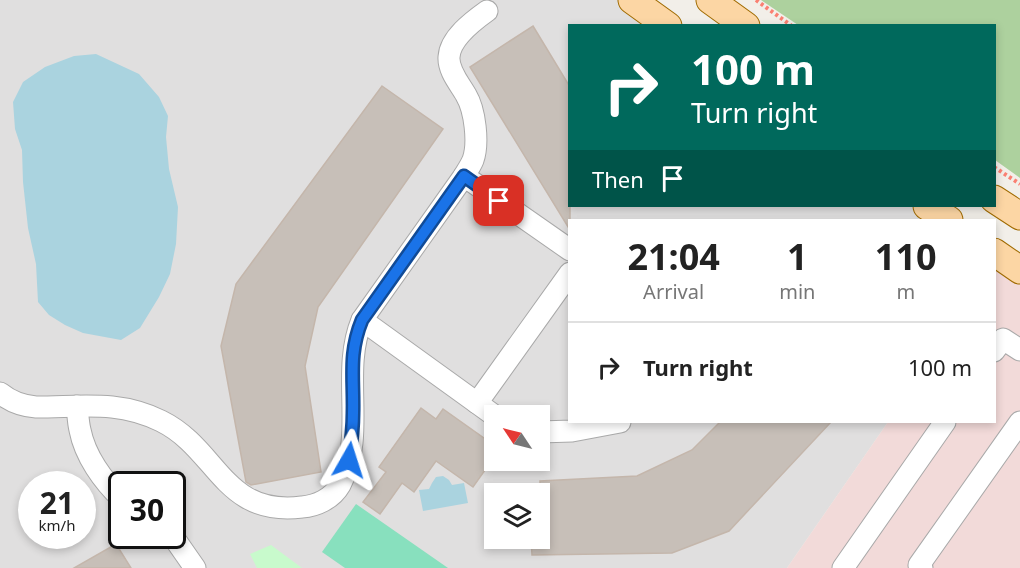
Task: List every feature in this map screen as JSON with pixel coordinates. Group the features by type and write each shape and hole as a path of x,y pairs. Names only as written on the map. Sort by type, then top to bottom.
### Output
{"main road":[{"path":"632,0 665,24"},
{"path":"710,0 743,24"},
{"path":"996,200 1020,216"},
{"path":"929,207 947,219"},
{"path":"996,253 1020,270"}],"street":[{"path":"0,393 25,406 108,406 143,414 162,422 187,439 235,491 260,504 290,509 306,507 331,496 339,487 349,460 353,412 352,361 362,320 473,160 477,138 473,118 468,98 452,72 448,58 454,43 468,26 487,11"},
{"path":"464,176 568,249"},
{"path":"477,403 568,276"},
{"path":"362,320 484,408"},
{"path":"996,348 1003,339 1020,350"},
{"path":"77,406 84,445 108,484"},
{"path":"919,567 1020,422"},
{"path":"550,432 572,431 615,423"},
{"path":"843,568 944,423"},
{"path":"182,549 195,568"}],"path":[{"path":"756,0 789,24"},
{"path":"996,168 1020,184"}],"shaded area":[{"path":"0,0 632,0 667,24 568,24 568,207 929,207 947,219 568,219 568,423 887,423 787,568 0,568"},
{"path":"996,267 1020,270 1020,568 787,568 887,423 996,423"}],"green space":[{"path":"761,0 1020,0 1020,178 996,161 996,24 797,24"},
{"path":"356,504 448,568 345,568 322,552"},
{"path":"271,545 302,568 257,568 250,554"}],"water":[{"path":"96,54 139,74 159,97 168,116 166,137 169,169 178,207 176,244 170,274 140,328 121,340 83,333 65,325 49,315 38,302 36,264 28,228 23,182 22,150 15,129 13,102 23,82 45,67 74,56"},
{"path":"443,476 452,485 464,483 468,503 423,511 419,490 429,489 436,477"}],"building":[{"path":"533,26 568,84 568,207 570,207 570,219 568,219 568,227 470,67"},
{"path":"382,86 443,129 318,307 305,366 321,472 251,485 246,482 221,346 236,284"},
{"path":"421,408 436,419 443,409 484,438 484,471 473,487 436,461 414,492 402,483 380,514 363,502 386,472 379,467"},
{"path":"719,423 830,423 729,531 672,553 532,555 532,549 550,549 550,483 540,483 540,481 637,476 692,450"},
{"path":"108,549 119,549 131,568 74,568"}],"route":[{"path":"349,460 353,412 352,361 362,320 464,176 499,201"}]}
